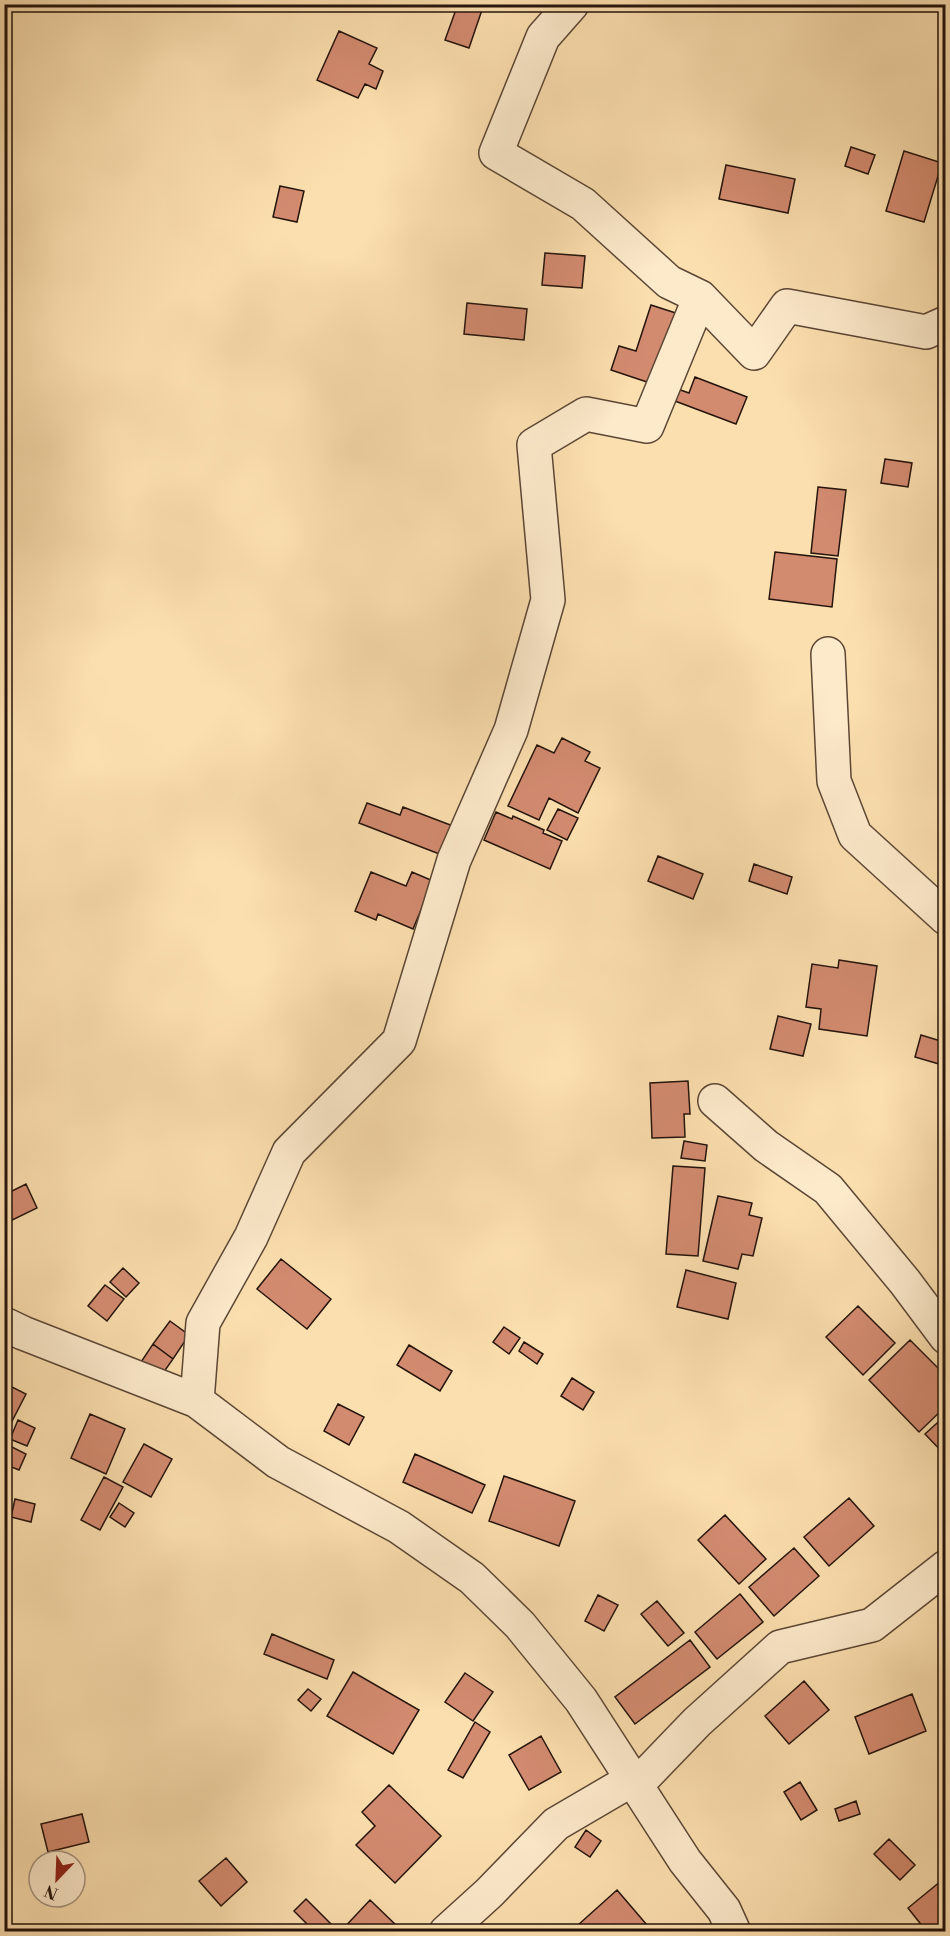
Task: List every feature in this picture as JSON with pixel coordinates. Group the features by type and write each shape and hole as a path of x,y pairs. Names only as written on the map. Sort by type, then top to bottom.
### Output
{"street":[{"path":"572,4 543,37 496,153 583,204 669,282 700,297 754,352 787,306 926,332 945,323"},
{"path":"197,1401 203,1323 251,1237 289,1152 399,1041 454,860 511,730 548,600 534,445 586,414 648,426 700,297"},
{"path":"828,654 834,781 855,835 945,918"},
{"path":"715,1101 766,1146 828,1189 905,1282 945,1337"},
{"path":"4,1324 197,1401 278,1462 399,1527 472,1578 520,1625 581,1700 685,1861 724,1910 734,1932"},
{"path":"446,1932 489,1893 556,1824 633,1779 646,1775 697,1722 780,1647 872,1625 945,1567"}],"building":[{"path":"458,4 484,4 469,48 445,40"},
{"path":"339,31 377,48 369,64 383,71 376,89 365,84 358,98 317,80"},
{"path":"851,147 875,155 868,174 845,166"},
{"path":"904,151 942,163 924,222 886,211"},
{"path":"726,165 795,179 788,213 719,199"},
{"path":"280,186 304,191 297,222 273,217"},
{"path":"545,253 585,256 582,288 542,285"},
{"path":"467,303 527,309 524,340 464,334"},
{"path":"651,305 682,315 659,386 611,370 619,346 636,351"},
{"path":"695,377 747,397 736,424 667,398 672,387 689,393"},
{"path":"885,459 912,463 908,487 881,483"},
{"path":"818,487 846,490 838,556 811,553"},
{"path":"775,552 837,559 832,607 769,599"},
{"path":"562,738 590,752 585,761 600,768 578,813 549,798 539,820 508,806 537,745 554,753"},
{"path":"367,803 400,815 403,807 453,826 442,855 359,823"},
{"path":"558,809 578,818 567,840 547,830"},
{"path":"496,812 512,819 513,816 562,841 550,869 484,840"},
{"path":"658,856 703,874 693,899 648,881"},
{"path":"754,864 792,877 787,894 749,881"},
{"path":"371,872 406,886 412,872 433,881 413,929 378,914 376,920 355,911"},
{"path":"839,960 877,966 867,1036 819,1029 821,1009 806,1007 812,964 838,968"},
{"path":"778,1016 811,1024 803,1056 770,1049"},
{"path":"921,1035 944,1042 939,1064 915,1057"},
{"path":"688,1081 690,1114 684,1114 685,1137 652,1138 650,1083"},
{"path":"684,1141 707,1145 705,1161 681,1158"},
{"path":"673,1166 705,1168 698,1256 666,1254"},
{"path":"26,1184 37,1208 4,1224 4,1195"},
{"path":"718,1196 752,1203 749,1215 762,1218 753,1256 742,1254 738,1269 703,1261"},
{"path":"281,1259 331,1299 307,1329 257,1289"},
{"path":"123,1268 139,1283 126,1297 110,1282"},
{"path":"686,1270 736,1283 728,1319 677,1307"},
{"path":"105,1285 124,1299 107,1321 88,1306"},
{"path":"858,1306 895,1343 863,1375 826,1337"},
{"path":"170,1321 189,1335 173,1359 153,1344"},
{"path":"504,1327 520,1338 509,1354 493,1342"},
{"path":"910,1340 946,1376 946,1406 919,1432 869,1380"},
{"path":"524,1342 543,1354 537,1364 519,1351"},
{"path":"153,1344 173,1359 161,1376 141,1362"},
{"path":"409,1345 452,1371 440,1391 397,1365"},
{"path":"572,1378 594,1392 583,1410 561,1396"},
{"path":"4,1383 26,1394 8,1429 4,1427"},
{"path":"338,1404 364,1417 349,1445 324,1431"},
{"path":"90,1414 125,1429 106,1474 71,1458"},
{"path":"946,1415 946,1456 925,1434"},
{"path":"18,1420 35,1428 27,1446 10,1439"},
{"path":"4,1443 26,1454 19,1470 4,1464"},
{"path":"144,1444 172,1459 151,1497 123,1482"},
{"path":"415,1454 485,1485 472,1513 403,1482"},
{"path":"504,1476 575,1501 559,1546 489,1521"},
{"path":"104,1477 123,1487 100,1530 81,1520"},
{"path":"849,1498 874,1526 829,1566 804,1537"},
{"path":"15,1499 35,1504 31,1522 11,1517"},
{"path":"119,1503 134,1513 125,1527 110,1517"},
{"path":"725,1515 766,1559 739,1584 698,1540"},
{"path":"794,1548 819,1576 774,1616 749,1587"},
{"path":"740,1594 763,1622 717,1659 695,1632"},
{"path":"598,1595 618,1605 604,1631 585,1621"},
{"path":"657,1601 684,1633 668,1646 641,1614"},
{"path":"272,1634 334,1660 327,1679 264,1654"},
{"path":"690,1640 710,1667 635,1724 615,1697"},
{"path":"353,1672 419,1710 393,1754 327,1716"},
{"path":"465,1673 493,1692 473,1721 445,1702"},
{"path":"804,1681 829,1710 789,1744 765,1716"},
{"path":"308,1689 321,1699 311,1711 298,1700"},
{"path":"912,1694 926,1731 869,1754 855,1717"},
{"path":"475,1722 490,1732 463,1778 448,1770"},
{"path":"541,1736 561,1772 529,1790 509,1755"},
{"path":"800,1782 817,1810 801,1820 784,1792"},
{"path":"389,1785 441,1836 395,1883 356,1845 375,1826 362,1812"},
{"path":"856,1801 860,1814 839,1821 835,1809"},
{"path":"82,1814 89,1842 60,1849 47,1849 41,1824"},
{"path":"586,1830 601,1841 590,1857 575,1847"},
{"path":"889,1839 915,1865 900,1880 874,1854"},
{"path":"226,1858 247,1882 221,1906 199,1881"},
{"path":"941,1881 946,1887 946,1932 927,1932 908,1908"},
{"path":"617,1890 653,1932 584,1932 578,1925"},
{"path":"306,1899 339,1932 315,1932 294,1911"},
{"path":"370,1900 398,1927 393,1932 340,1932"}]}
